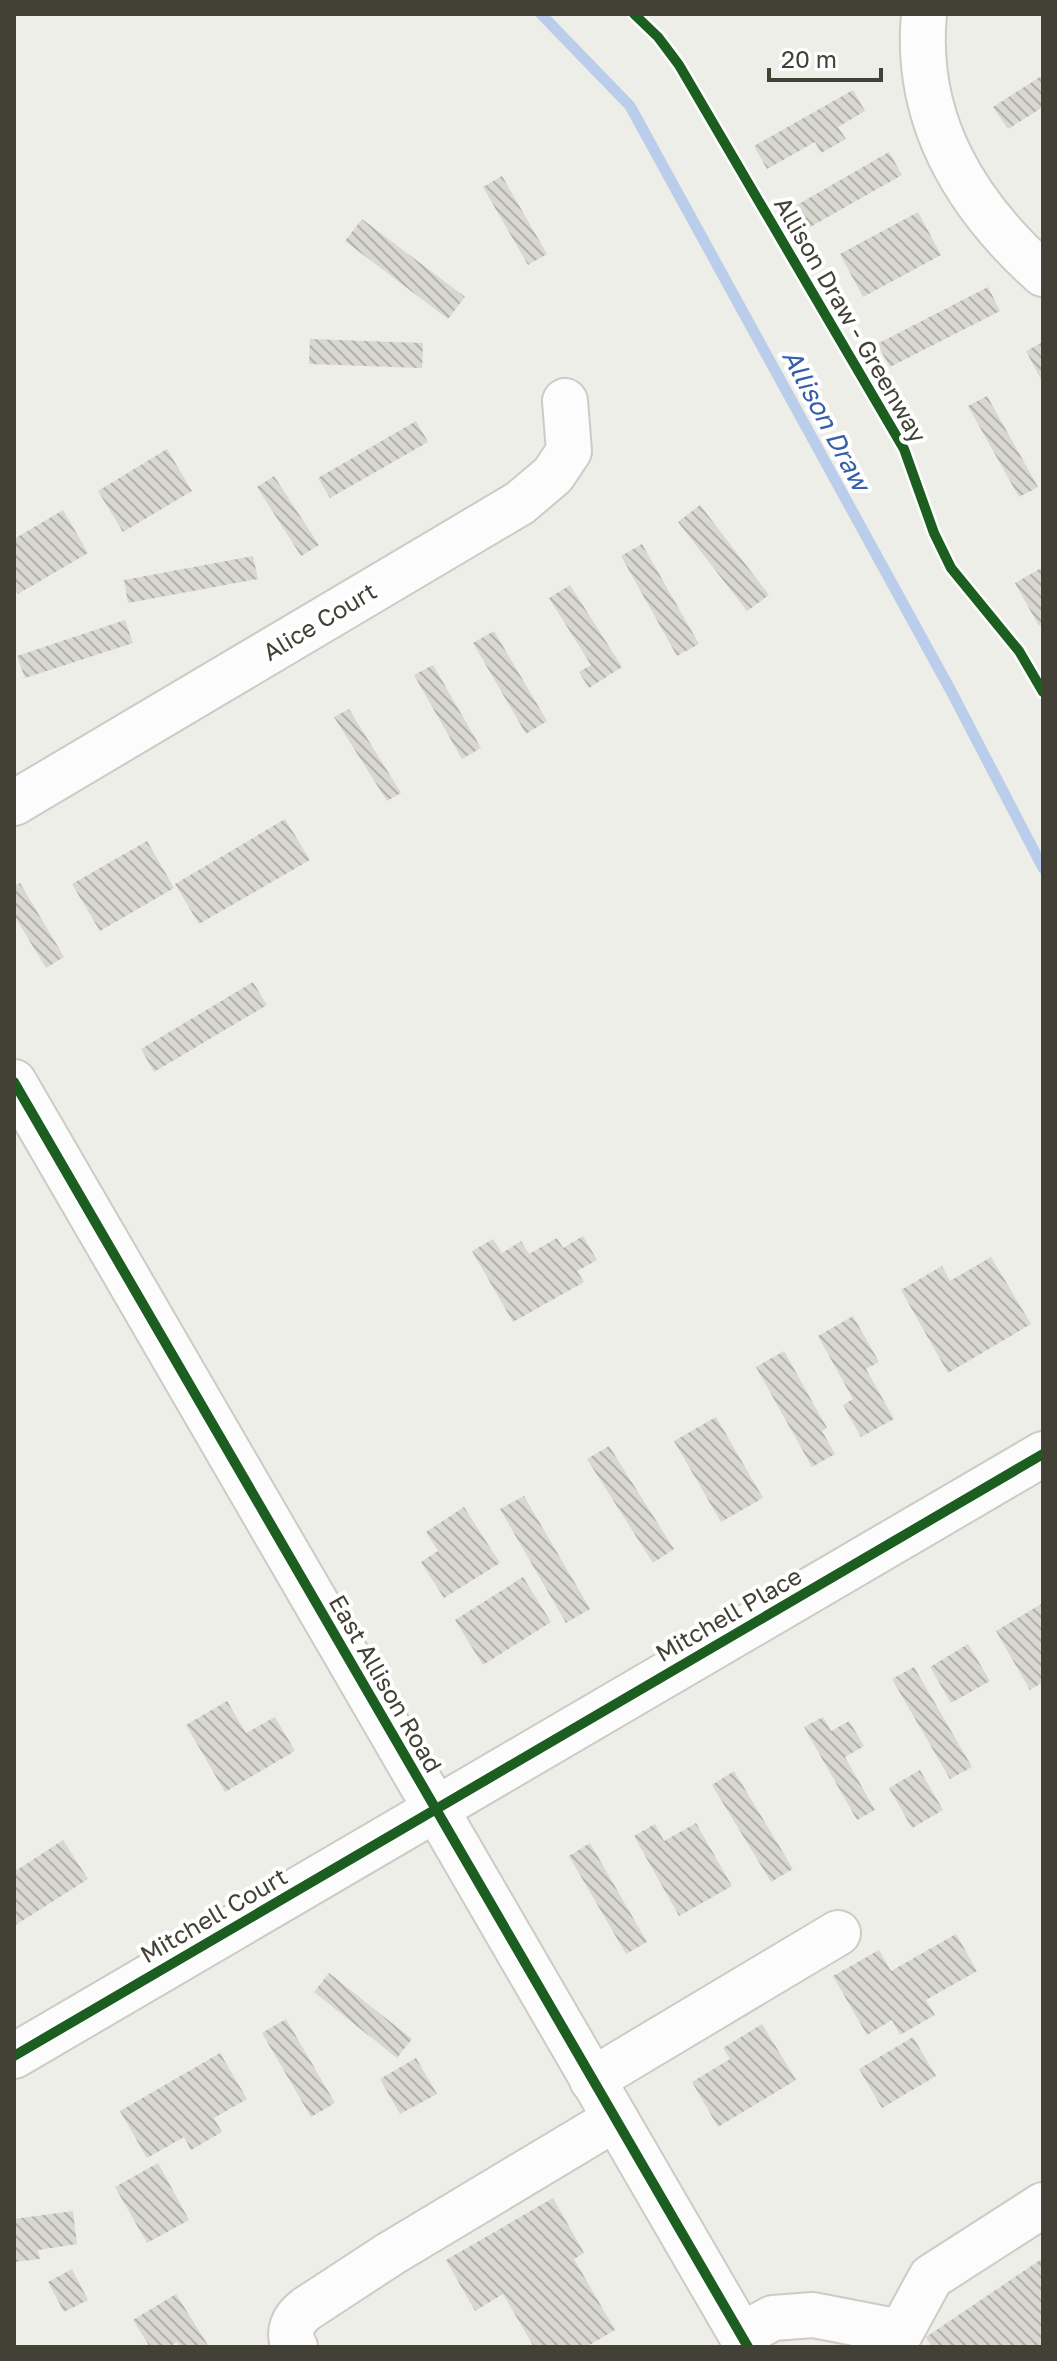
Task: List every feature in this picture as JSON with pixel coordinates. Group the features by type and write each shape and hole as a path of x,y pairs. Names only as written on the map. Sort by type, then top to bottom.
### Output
{"street":[{"path":"924,14 922,35 931,110 945,149 969,193 1011,245 1043,274"},
{"name":"Alice Court","path":"14,803 520,503 553,475 569,451 565,401"},
{"name":"East Allison Road","path":"14,1082 745,2341"},
{"name":"Mitchell Place","path":"435,1810 1043,1454"},
{"name":"Mitchell Court","path":"14,2056 435,1810"},
{"path":"592,2080 838,1933"},
{"path":"295,2347 291,2341 295,2317 306,2309 390,2254 615,2119"},
{"path":"745,2341 773,2318 813,2315 907,2340 931,2277 1043,2205"}],"building":[{"path":"1043,75 1043,107 1008,129 993,107"},
{"path":"853,90 865,111 838,127 846,139 821,153 815,142 767,169 754,146"},
{"path":"889,152 902,175 803,231 790,209"},
{"path":"502,176 547,254 528,265 483,187"},
{"path":"918,212 941,255 863,297 840,254"},
{"path":"362,219 465,297 448,319 345,241"},
{"path":"988,287 1000,311 890,367 877,344"},
{"path":"310,339 423,343 422,368 309,364"},
{"path":"1043,342 1043,383 1026,351"},
{"path":"987,396 1038,487 1019,497 968,406"},
{"path":"416,421 428,442 330,498 318,478"},
{"path":"167,449 192,491 123,532 98,491"},
{"path":"274,476 319,545 301,556 257,487"},
{"path":"700,505 769,595 747,611 678,522"},
{"path":"63,510 88,553 18,594 14,587 14,539"},
{"path":"642,544 699,644 677,656 621,556"},
{"path":"253,556 258,579 128,603 124,580"},
{"path":"1043,567 1043,624 1039,626 1015,583"},
{"path":"570,585 622,667 589,688 579,672 591,665 549,598"},
{"path":"125,620 133,643 25,678 17,656"},
{"path":"494,631 547,721 526,734 473,643"},
{"path":"433,665 481,748 462,759 414,675"},
{"path":"349,709 401,793 387,801 334,717"},
{"path":"285,819 310,860 199,924 175,884"},
{"path":"147,841 174,888 100,931 72,884"},
{"path":"20,883 64,957 46,968 14,915 14,886"},
{"path":"253,982 267,1005 154,1072 141,1049"},
{"path":"583,1236 597,1260 577,1271 584,1282 513,1322 472,1251 493,1239 502,1253 521,1241 529,1254 557,1238 563,1248"},
{"path":"991,1257 1031,1324 948,1373 901,1290 942,1266 950,1281"},
{"path":"853,1316 879,1362 866,1369 894,1419 861,1437 843,1405 853,1399 818,1336"},
{"path":"784,1351 827,1428 822,1431 835,1454 812,1467 756,1367"},
{"path":"716,1417 763,1498 721,1522 674,1441"},
{"path":"609,1446 674,1549 653,1563 587,1459"},
{"path":"524,1496 590,1609 566,1623 500,1509"},
{"path":"464,1507 500,1563 444,1598 421,1562 438,1551 426,1532"},
{"path":"523,1577 551,1622 483,1665 455,1620"},
{"path":"1043,1603 1043,1682 1030,1690 996,1631"},
{"path":"968,1644 990,1681 951,1703 930,1667"},
{"path":"914,1667 972,1767 950,1779 892,1679"},
{"path":"227,1701 246,1733 275,1717 295,1751 225,1792 186,1725"},
{"path":"823,1717 831,1731 849,1721 864,1746 845,1757 875,1810 857,1820 804,1727"},
{"path":"920,1770 943,1810 912,1828 889,1788"},
{"path":"734,1771 793,1869 771,1882 712,1785"},
{"path":"696,1823 732,1886 679,1916 634,1836 655,1824 664,1841"},
{"path":"63,1840 88,1879 14,1926 14,1865 17,1870"},
{"path":"590,1843 647,1942 626,1954 569,1856"},
{"path":"956,1934 977,1971 926,2000 935,2015 900,2035 892,2020 867,2035 833,1976 879,1950 891,1971"},
{"path":"329,1973 412,2039 397,2058 314,1992"},
{"path":"286,2019 335,2103 311,2117 262,2033"},
{"path":"762,2024 796,2080 718,2127 692,2082 730,2059 723,2048"},
{"path":"913,2037 936,2076 882,2108 859,2069"},
{"path":"220,2053 247,2099 214,2118 222,2132 191,2150 184,2137 147,2158 120,2111"},
{"path":"416,2058 437,2094 400,2114 380,2079"},
{"path":"158,2163 189,2220 147,2243 115,2187"},
{"path":"553,2198 584,2253 574,2259 615,2330 586,2347 534,2347 503,2294 475,2311 446,2260"},
{"path":"73,2211 77,2244 38,2250 40,2259 14,2262 14,2219"},
{"path":"1043,2258 1043,2343 1037,2347 932,2347 926,2337"},
{"path":"72,2269 88,2300 64,2312 48,2282"},
{"path":"176,2294 209,2347 180,2347 177,2342 169,2347 150,2347 133,2320"}],"waterway":[{"name":"Allison Draw","path":"541,14 630,106 951,691 1043,868"}],"cycle path":[{"name":"Allison Draw - Greenway","path":"634,14 658,37 679,65 904,449 934,533 951,568 1019,651 1043,692"},
{"path":"14,1082 748,2347"},
{"path":"14,2056 1043,1454"}]}
